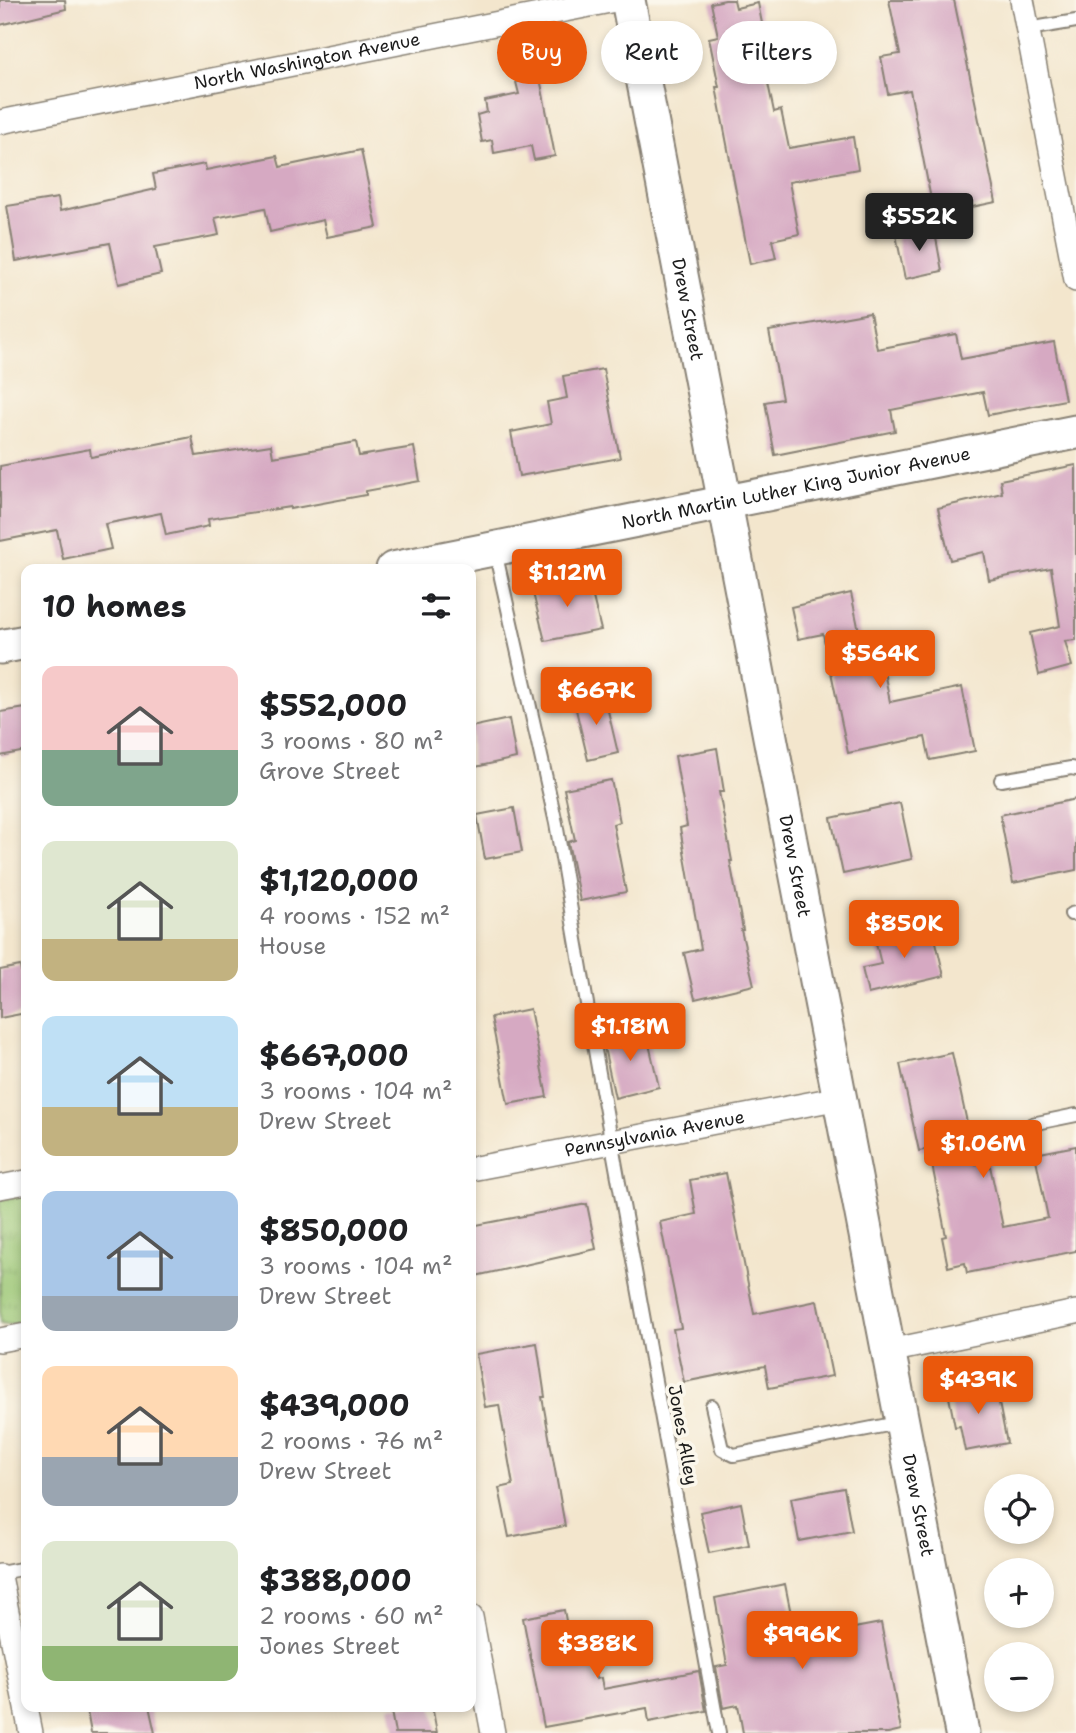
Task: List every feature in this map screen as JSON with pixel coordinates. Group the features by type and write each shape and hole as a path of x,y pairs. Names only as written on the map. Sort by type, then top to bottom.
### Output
{"main road":[{"name":"Drew Street","path":"628,0 890,1351 961,1733"},
{"name":"North Martin Luther King Junior Avenue","path":"417,564 1076,432"},
{"path":"0,648 21,643"}],"street":[{"name":"North Washington Avenue","path":"0,122 615,0"},
{"path":"1022,0 1076,281"},
{"name":"Pennsylvania Avenue","path":"476,1168 840,1098"},
{"path":"0,1187 21,1183"},
{"path":"890,1351 1076,1312"},
{"path":"0,1340 21,1336"},
{"path":"0,1574 21,1682"},
{"path":"476,1645 492,1733"},
{"path":"27,1712 31,1733"}],"lane":[{"path":"1028,29 1076,21"},
{"name":"Jones Alley","path":"495,548 556,823 719,1733"},
{"path":"1001,780 1076,769"},
{"path":"1032,1124 1076,1115"},
{"path":"712,1406 722,1449 734,1455 903,1422"},
{"path":"0,1574 21,1569"}],"green space":[{"path":"21,1194 21,1323 10,1325 0,1323 0,1198"}],"building":[{"path":"0,0 65,0 66,9 0,25"},
{"path":"734,0 736,8 758,3 762,21 717,21 717,31 711,3"},
{"path":"889,0 954,0 996,202 934,215 910,90 888,94 881,57 900,54"},
{"path":"717,36 717,77 709,38"},
{"path":"516,84 541,84 555,156 534,160 531,146 494,153 492,140 482,142 477,115 487,112 485,101 519,94"},
{"path":"718,84 768,84 774,112 781,110 789,148 853,137 858,169 789,182 799,234 772,240 776,258 750,264 716,87 719,87"},
{"path":"361,150 377,227 327,237 323,220 270,232 265,208 215,218 219,235 155,247 161,274 119,284 110,243 16,261 7,206 58,198 60,211 156,189 153,174 205,164 206,170 277,156 280,167"},
{"path":"934,227 942,271 905,279 896,235"},
{"path":"870,313 877,349 956,334 961,359 1054,342 1065,400 988,415 983,392 891,410 895,431 775,455 765,402 782,399 769,331"},
{"path":"603,369 620,458 519,476 511,432 551,424 547,402 567,398 563,376"},
{"path":"192,437 196,456 271,445 273,457 356,442 359,456 414,447 420,481 366,491 366,495 290,509 208,519 209,526 166,535 161,513 105,524 111,549 63,559 57,530 0,541 0,466 90,449 91,457"},
{"path":"1076,465 1076,640 1065,641 1072,666 1039,675 1030,633 1060,626 1051,568 989,580 984,552 950,560 938,508 1002,493 1000,480"},
{"path":"588,577 601,630 545,641 532,589"},
{"path":"851,593 865,660 881,656 890,702 962,687 975,751 930,760 925,737 848,753 823,634 798,639 791,607"},
{"path":"604,694 618,753 588,760 574,701"},
{"path":"21,709 21,752 0,756 0,712"},
{"path":"509,719 516,758 476,767 476,726"},
{"path":"717,748 724,792 719,792 741,930 754,985 695,999 684,953 701,949 680,828 687,826 675,756"},
{"path":"611,780 620,822 613,824 626,892 580,901 568,842 575,840 564,789"},
{"path":"1076,799 1076,870 1013,883 1000,815"},
{"path":"900,803 912,859 843,874 831,818"},
{"path":"514,808 522,852 485,859 477,815"},
{"path":"932,925 944,976 868,994 862,968 881,964 875,939"},
{"path":"20,966 21,1014 0,1018 0,970"},
{"path":"530,1009 547,1097 508,1104 491,1017"},
{"path":"645,1027 659,1087 615,1098 602,1038"},
{"path":"952,1053 976,1164 989,1161 1003,1227 1048,1218 1035,1154 1076,1146 1076,1251 967,1273 965,1263 948,1267 942,1237 946,1236 929,1149 919,1151 900,1064"},
{"path":"726,1173 754,1314 817,1301 832,1376 769,1388 765,1366 684,1382 673,1329 681,1328 660,1222 696,1214 690,1180"},
{"path":"587,1204 596,1249 476,1276 476,1225"},
{"path":"537,1343 545,1397 542,1397 565,1526 509,1537 499,1488 513,1485 499,1405 485,1407 476,1354"},
{"path":"995,1383 1007,1443 965,1451 960,1426 955,1427 948,1392"},
{"path":"844,1488 852,1531 799,1541 791,1498"},
{"path":"741,1503 749,1545 709,1553 700,1512"},
{"path":"785,1584 796,1639 881,1623 901,1730 888,1733 743,1733 738,1705 723,1708 716,1667 727,1665 715,1598"},
{"path":"564,1610 569,1637 588,1633 596,1679 601,1678 603,1689 699,1671 706,1711 649,1722 647,1708 544,1727 523,1618"},
{"path":"87,1712 150,1712 155,1733 91,1733"},
{"path":"391,1712 433,1712 437,1733 395,1733"}]}
